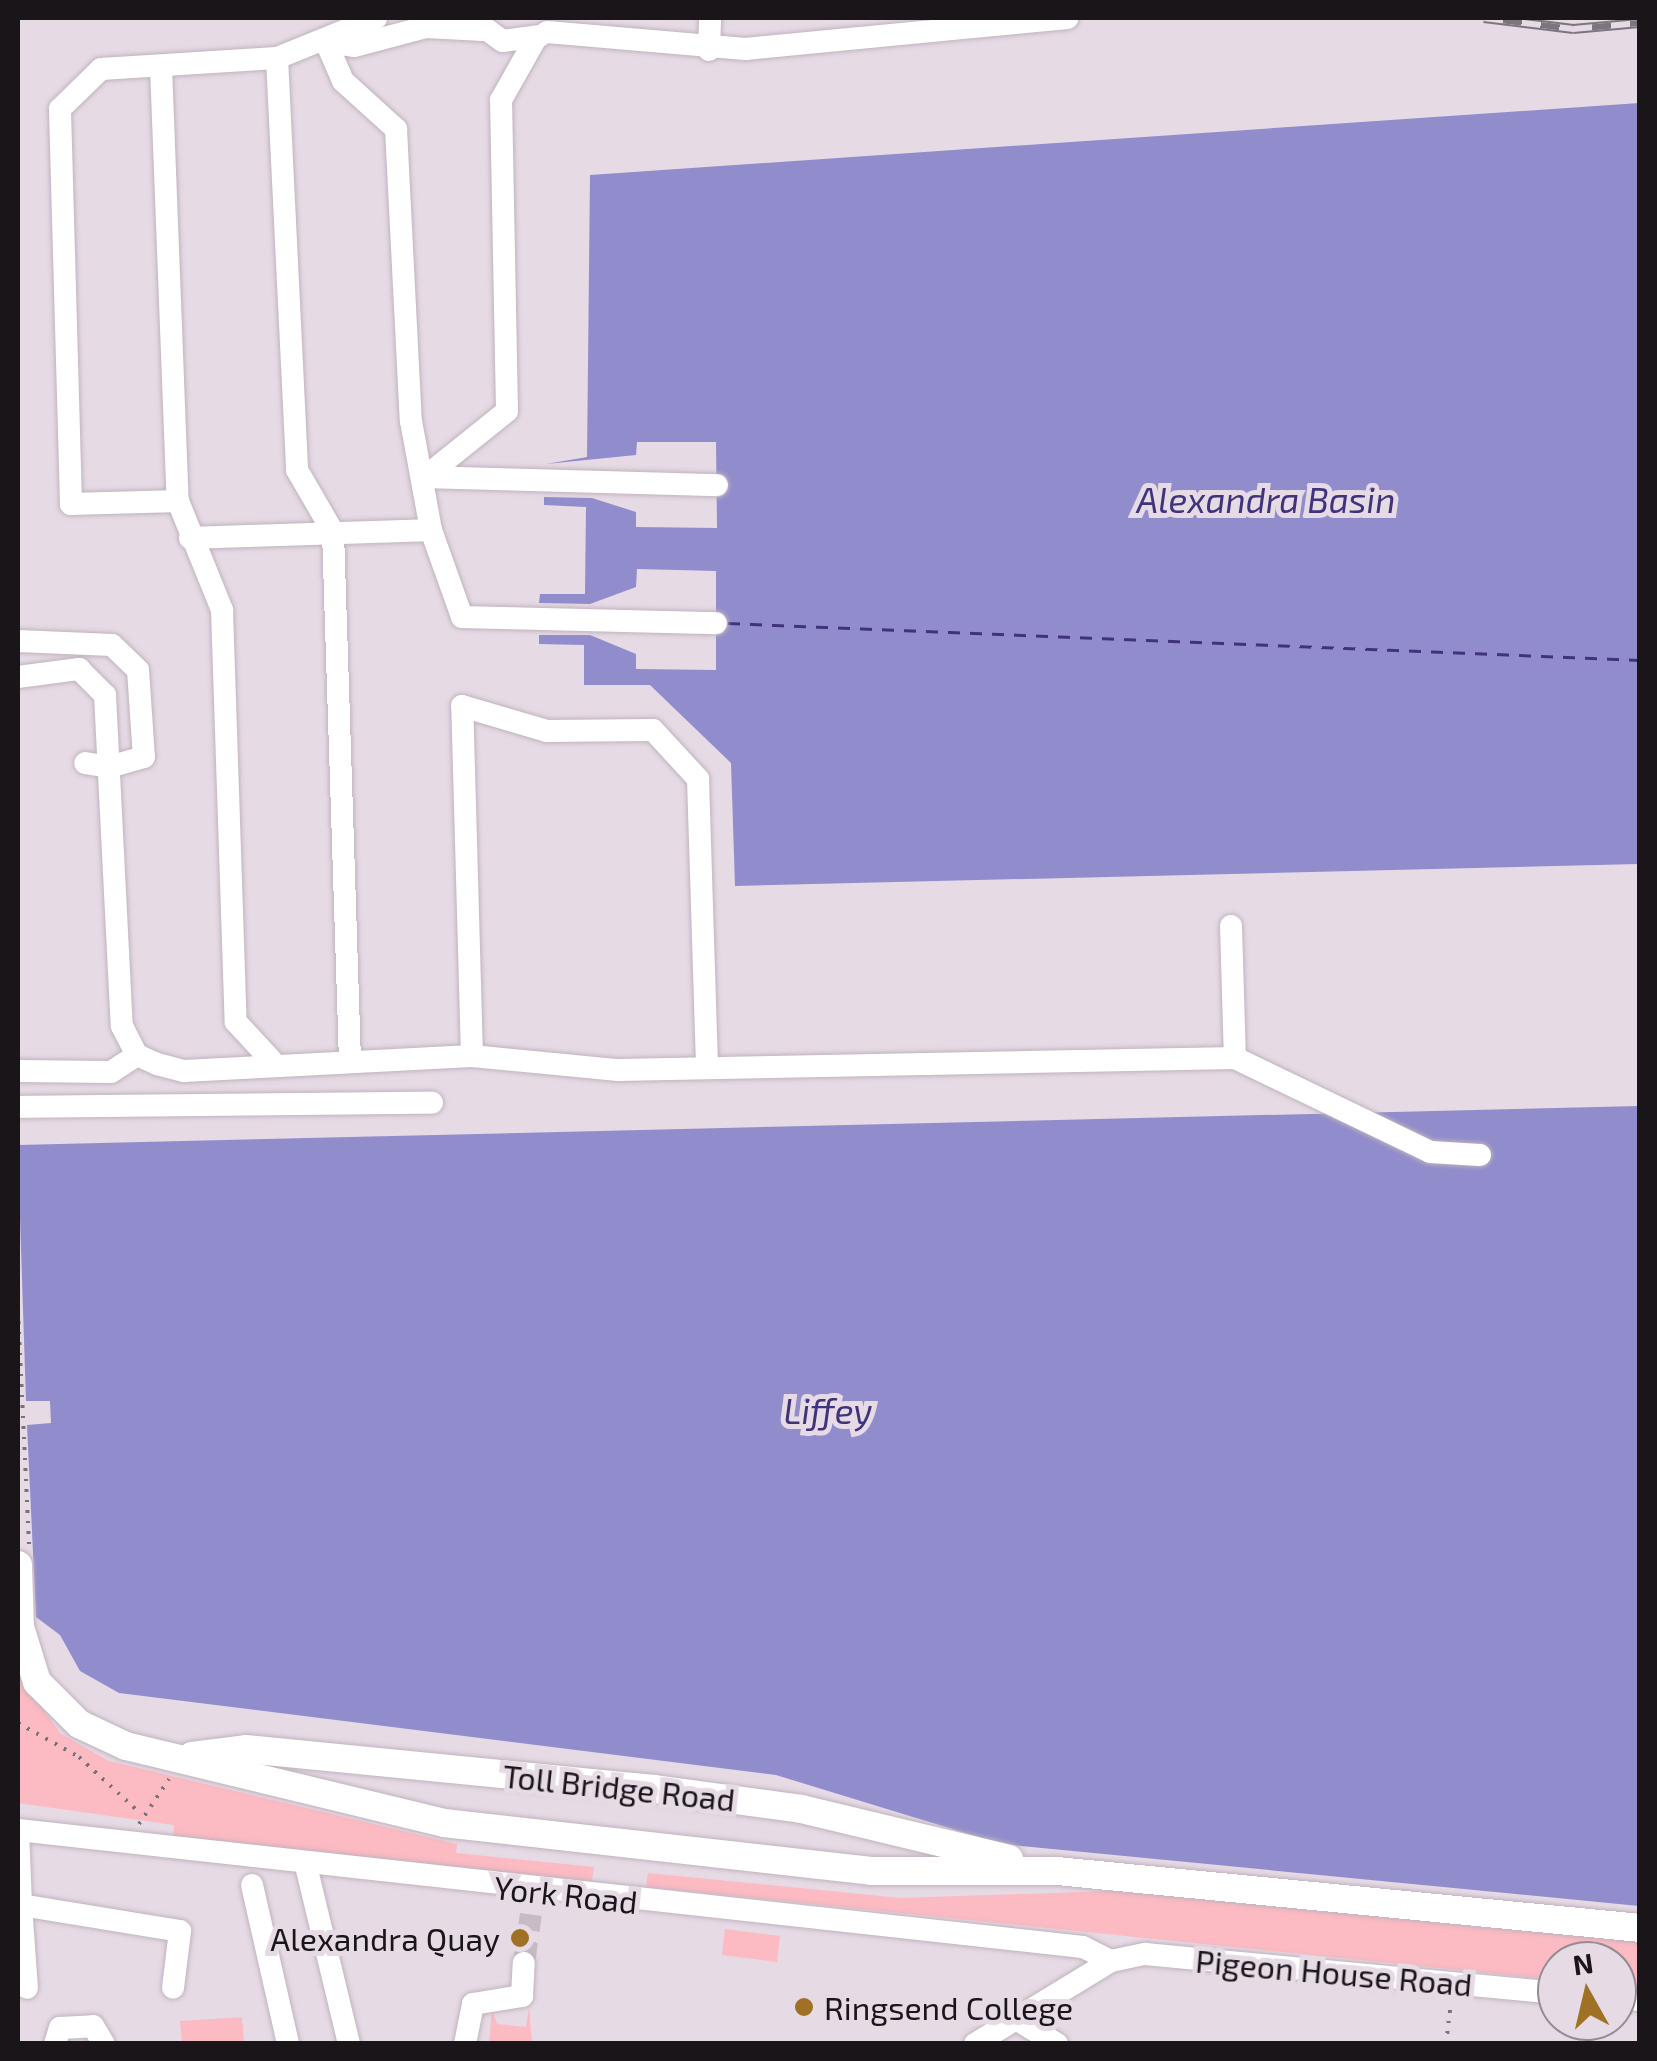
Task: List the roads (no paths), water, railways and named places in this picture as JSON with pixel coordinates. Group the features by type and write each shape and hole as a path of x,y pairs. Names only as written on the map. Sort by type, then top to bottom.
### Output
{"main road":[{"name":"Toll Bridge Road","path":"24,1566 20,1627 51,1705 126,1746 444,1823 871,1871 1057,1870 1640,1928"},
{"name":"Toll Bridge Road","path":"176,1758 246,1749 654,1789 801,1809 1057,1870"}],"street":[{"path":"178,501 71,504 55,133 60,109 100,69 277,58 326,42 356,24 376,18"},
{"path":"709,50 710,18"},
{"path":"326,42 354,46 426,27 478,24 514,42 548,29 604,25 709,50 1068,18"},
{"path":"425,477 507,411 501,100 548,29"},
{"path":"326,42 343,81 396,129 411,421 425,477 431,530 462,617 716,622"},
{"path":"277,58 298,470 333,532 350,1060"},
{"path":"161,66 178,501 222,610 225,646 236,1022 272,1061"},
{"path":"425,477 717,485"},
{"path":"190,538 431,530"},
{"path":"18,641 112,645 138,670 144,758 110,768 85,762"},
{"path":"18,677 79,669 100,682 110,768 122,1026 136,1055 184,1070 272,1061 472,1056 707,1068 1236,1058 1430,1152 1480,1156"},
{"path":"472,1056 462,706 546,731 653,730 698,779 707,1068"},
{"path":"1231,926 1236,1058"},
{"path":"18,1071 110,1072 136,1055"},
{"path":"18,1107 432,1104"},
{"path":"18,1831 27,1988"},
{"name":"York Road","path":"18,1831 532,1902 1083,1947 1111,1961"},
{"path":"307,1870 349,2044"},
{"path":"252,1885 288,2044"},
{"path":"21,1906 180,1931 173,1988"},
{"name":"Pigeon House Road","path":"1111,1961 1145,1954 1537,1990"},
{"path":"975,2044 1111,1961"},
{"path":"464,2044 473,2004 522,1996 524,1963"},
{"path":"1016,2020 1057,2044"},
{"path":"56,2044 60,2028 94,2026 104,2044"}],"water":[{"name":"Alexandra Basin","path":"1639,103 1639,864 735,886 731,763 650,685 584,685 584,645 539,644 539,635 590,635 636,654 636,669 716,670 716,571 637,569 636,587 590,604 539,603 540,594 585,594 586,507 544,505 544,497 592,498 636,512 636,527 717,528 716,442 637,442 636,455 546,464 587,457 590,175"},
{"name":"Liffey","path":"1639,1106 1639,1906 1001,1844 776,1775 119,1693 80,1671 60,1635 36,1617 18,1618 18,1145"}],"tunnel":[{"path":"524,1963 531,1914"}],"railway":[{"path":"1484,18 1573,29 1640,23"}],"place":[{"name":"Alexandra Quay","path":"520,1938"},
{"name":"Ringsend College","path":"804,2007"}]}
